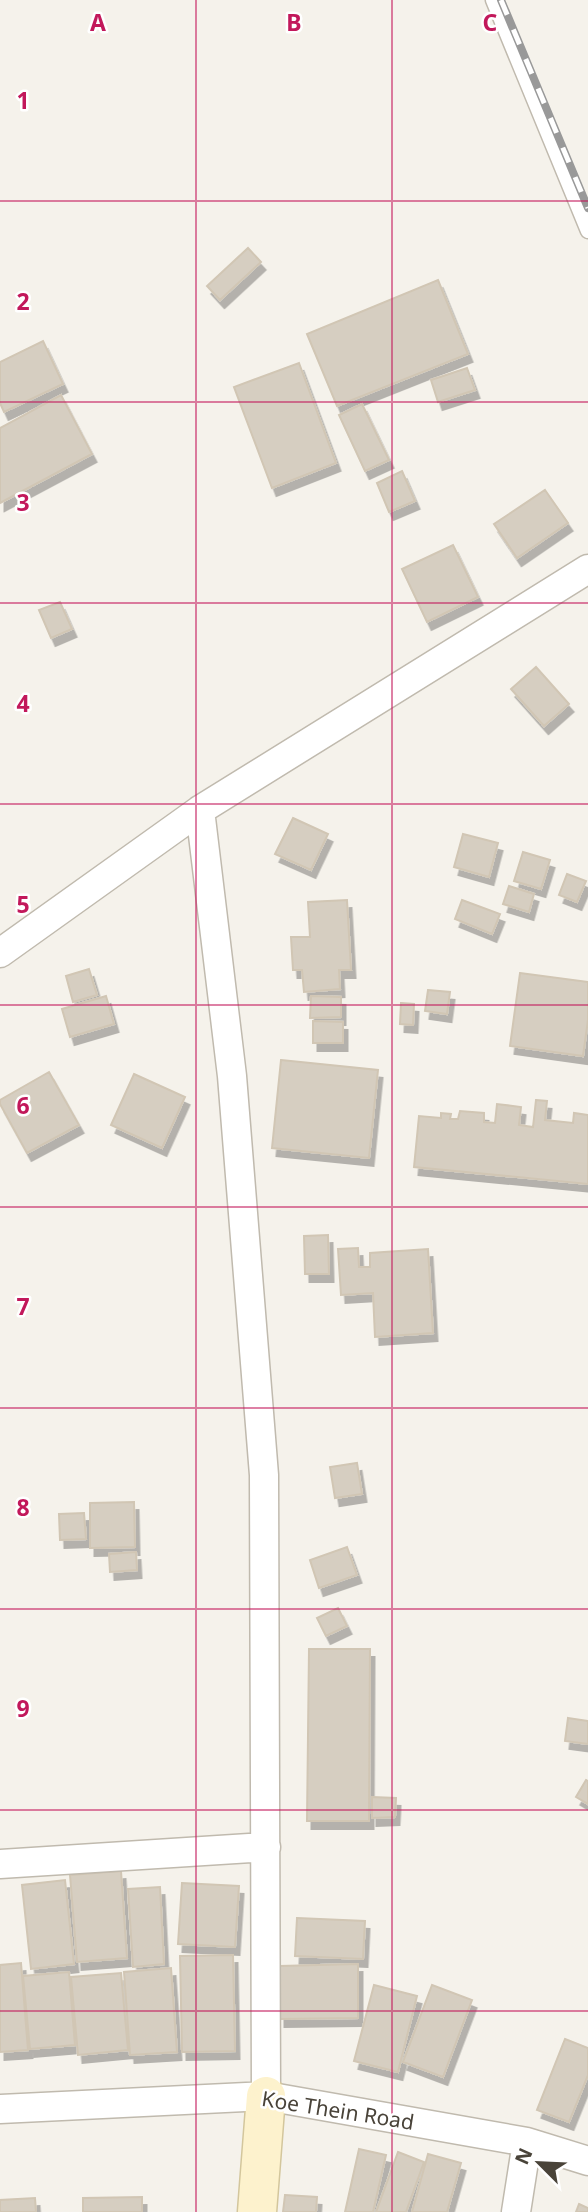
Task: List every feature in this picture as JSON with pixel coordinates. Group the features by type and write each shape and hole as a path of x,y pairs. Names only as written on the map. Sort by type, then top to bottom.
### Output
{"street":[{"path":"0,953 200,810 588,569"},
{"path":"200,810 232,1076 264,1475 266,2096 257,2212"},
{"path":"0,1864 266,1847"},
{"name":"Koe Thein Road","path":"0,2109 266,2096 527,2142 588,2161"},
{"path":"516,2212 527,2142"}],"lane":[{"path":"493,0 588,231"}],"building":[{"path":"248,248 261,262 220,300 207,286"},
{"path":"438,280 468,354 337,406 307,334"},
{"path":"43,341 63,384 4,412 0,403 0,362"},
{"path":"299,363 336,463 272,488 234,387"},
{"path":"467,368 475,390 438,402 431,380"},
{"path":"61,395 92,454 0,503 0,428"},
{"path":"362,404 389,460 365,471 339,415"},
{"path":"402,471 415,501 389,512 377,483"},
{"path":"545,490 568,523 517,558 494,524"},
{"path":"453,545 478,597 427,622 402,569"},
{"path":"60,602 72,629 51,638 39,610"},
{"path":"536,667 569,704 544,726 511,689"},
{"path":"293,818 328,834 311,870 275,854"},
{"path":"463,834 498,843 489,877 454,867"},
{"path":"523,852 550,860 541,889 514,881"},
{"path":"567,874 586,881 577,902 559,895"},
{"path":"509,886 534,894 529,912 503,904"},
{"path":"347,900 351,970 339,970 340,989 304,992 302,970 293,970 291,937 310,937 308,902"},
{"path":"462,900 500,914 492,934 455,919"},
{"path":"89,969 97,995 73,1002 66,976"},
{"path":"520,973 588,982 588,1020 583,1056 510,1046"},
{"path":"428,990 450,992 447,1014 425,1011"},
{"path":"106,996 114,1024 70,1037 62,1009"},
{"path":"311,996 341,997 341,1017 310,1018"},
{"path":"401,1003 414,1004 413,1025 400,1024"},
{"path":"313,1021 343,1022 343,1043 313,1043"},
{"path":"281,1060 378,1070 369,1158 272,1148"},
{"path":"49,1072 79,1125 27,1153 0,1100"},
{"path":"134,1074 185,1097 162,1148 111,1125"},
{"path":"536,1100 547,1101 545,1120 573,1123 574,1113 588,1115 588,1184 414,1167 419,1116 441,1118 441,1113 451,1114 450,1119 458,1119 460,1111 484,1113 484,1122 495,1123 497,1104 521,1107 519,1125 533,1127"},
{"path":"328,1235 329,1274 305,1274 304,1236"},
{"path":"358,1248 359,1267 370,1267 370,1253 428,1249 433,1333 375,1337 373,1293 341,1295 338,1249"},
{"path":"357,1463 362,1494 335,1498 330,1467"},
{"path":"134,1502 135,1547 90,1548 90,1503"},
{"path":"84,1513 86,1539 60,1540 59,1514"},
{"path":"347,1547 357,1575 319,1588 310,1560"},
{"path":"136,1552 137,1570 110,1572 109,1554"},
{"path":"338,1608 347,1626 326,1636 317,1618"},
{"path":"309,1649 370,1649 369,1821 307,1821"},
{"path":"568,1718 588,1721 588,1744 565,1741"},
{"path":"586,1780 588,1781 588,1804 576,1797"},
{"path":"372,1797 396,1798 395,1817 372,1818"},
{"path":"121,1871 127,1958 77,1962 70,1875"},
{"path":"65,1880 74,1964 31,1969 22,1885"},
{"path":"182,1883 239,1886 235,1947 178,1944"},
{"path":"160,1887 164,1964 133,1967 128,1889"},
{"path":"297,1918 365,1921 363,1959 295,1956"},
{"path":"233,1955 235,2051 182,2052 180,1956"},
{"path":"21,1963 28,2050 0,2052 0,1965"},
{"path":"358,1964 358,2018 280,2019 280,1966"},
{"path":"171,1968 177,2052 130,2055 124,1972"},
{"path":"69,1972 75,2045 30,2049 23,1976"},
{"path":"121,1973 128,2050 78,2055 71,1977"},
{"path":"374,1985 417,1996 398,2072 354,2061"},
{"path":"432,1985 472,2000 443,2077 403,2062"},
{"path":"565,2039 588,2048 588,2075 569,2122 537,2110"},
{"path":"359,2149 386,2155 373,2212 345,2212"},
{"path":"398,2152 424,2162 406,2212 376,2212"},
{"path":"428,2154 461,2163 447,2212 412,2212"},
{"path":"285,2195 317,2197 316,2212 283,2212"},
{"path":"142,2197 142,2212 83,2212 83,2198"},
{"path":"35,2198 36,2212 0,2212 0,2200"},
{"path":"579,2204 588,2208 588,2212 576,2212"}],"railway":[{"path":"501,0 588,208"}]}
